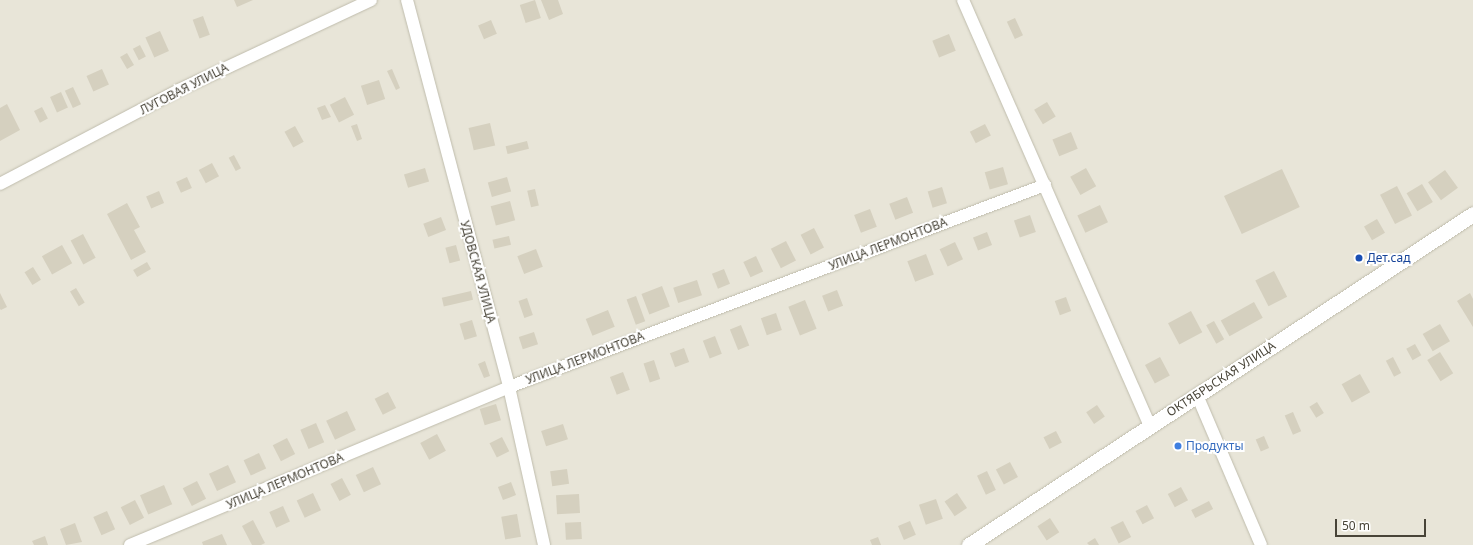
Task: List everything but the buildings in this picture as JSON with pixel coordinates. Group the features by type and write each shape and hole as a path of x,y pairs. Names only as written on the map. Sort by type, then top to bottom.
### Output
{"street":[{"name":"ЛУГОВАЯ УЛИЦА","path":"0,184 179,90 371,0"},
{"name":"УДОВСКАЯ УЛИЦА","path":"406,0 509,387 544,545"},
{"path":"963,0 1150,426"},
{"name":"УЛИЦА ЛЕРМОНТОВА","path":"130,545 509,387 1045,185"},
{"name":"ОКТЯБРЬСКАЯ УЛИЦА","path":"969,545 1473,214"},
{"path":"1197,395 1261,545"}],"shaded area":[{"path":"0,0 1473,0 1473,545 0,545"}],"place":[{"name":"Дет.сад","path":"1359,258"},
{"name":"Продукты","path":"1178,446"}]}
